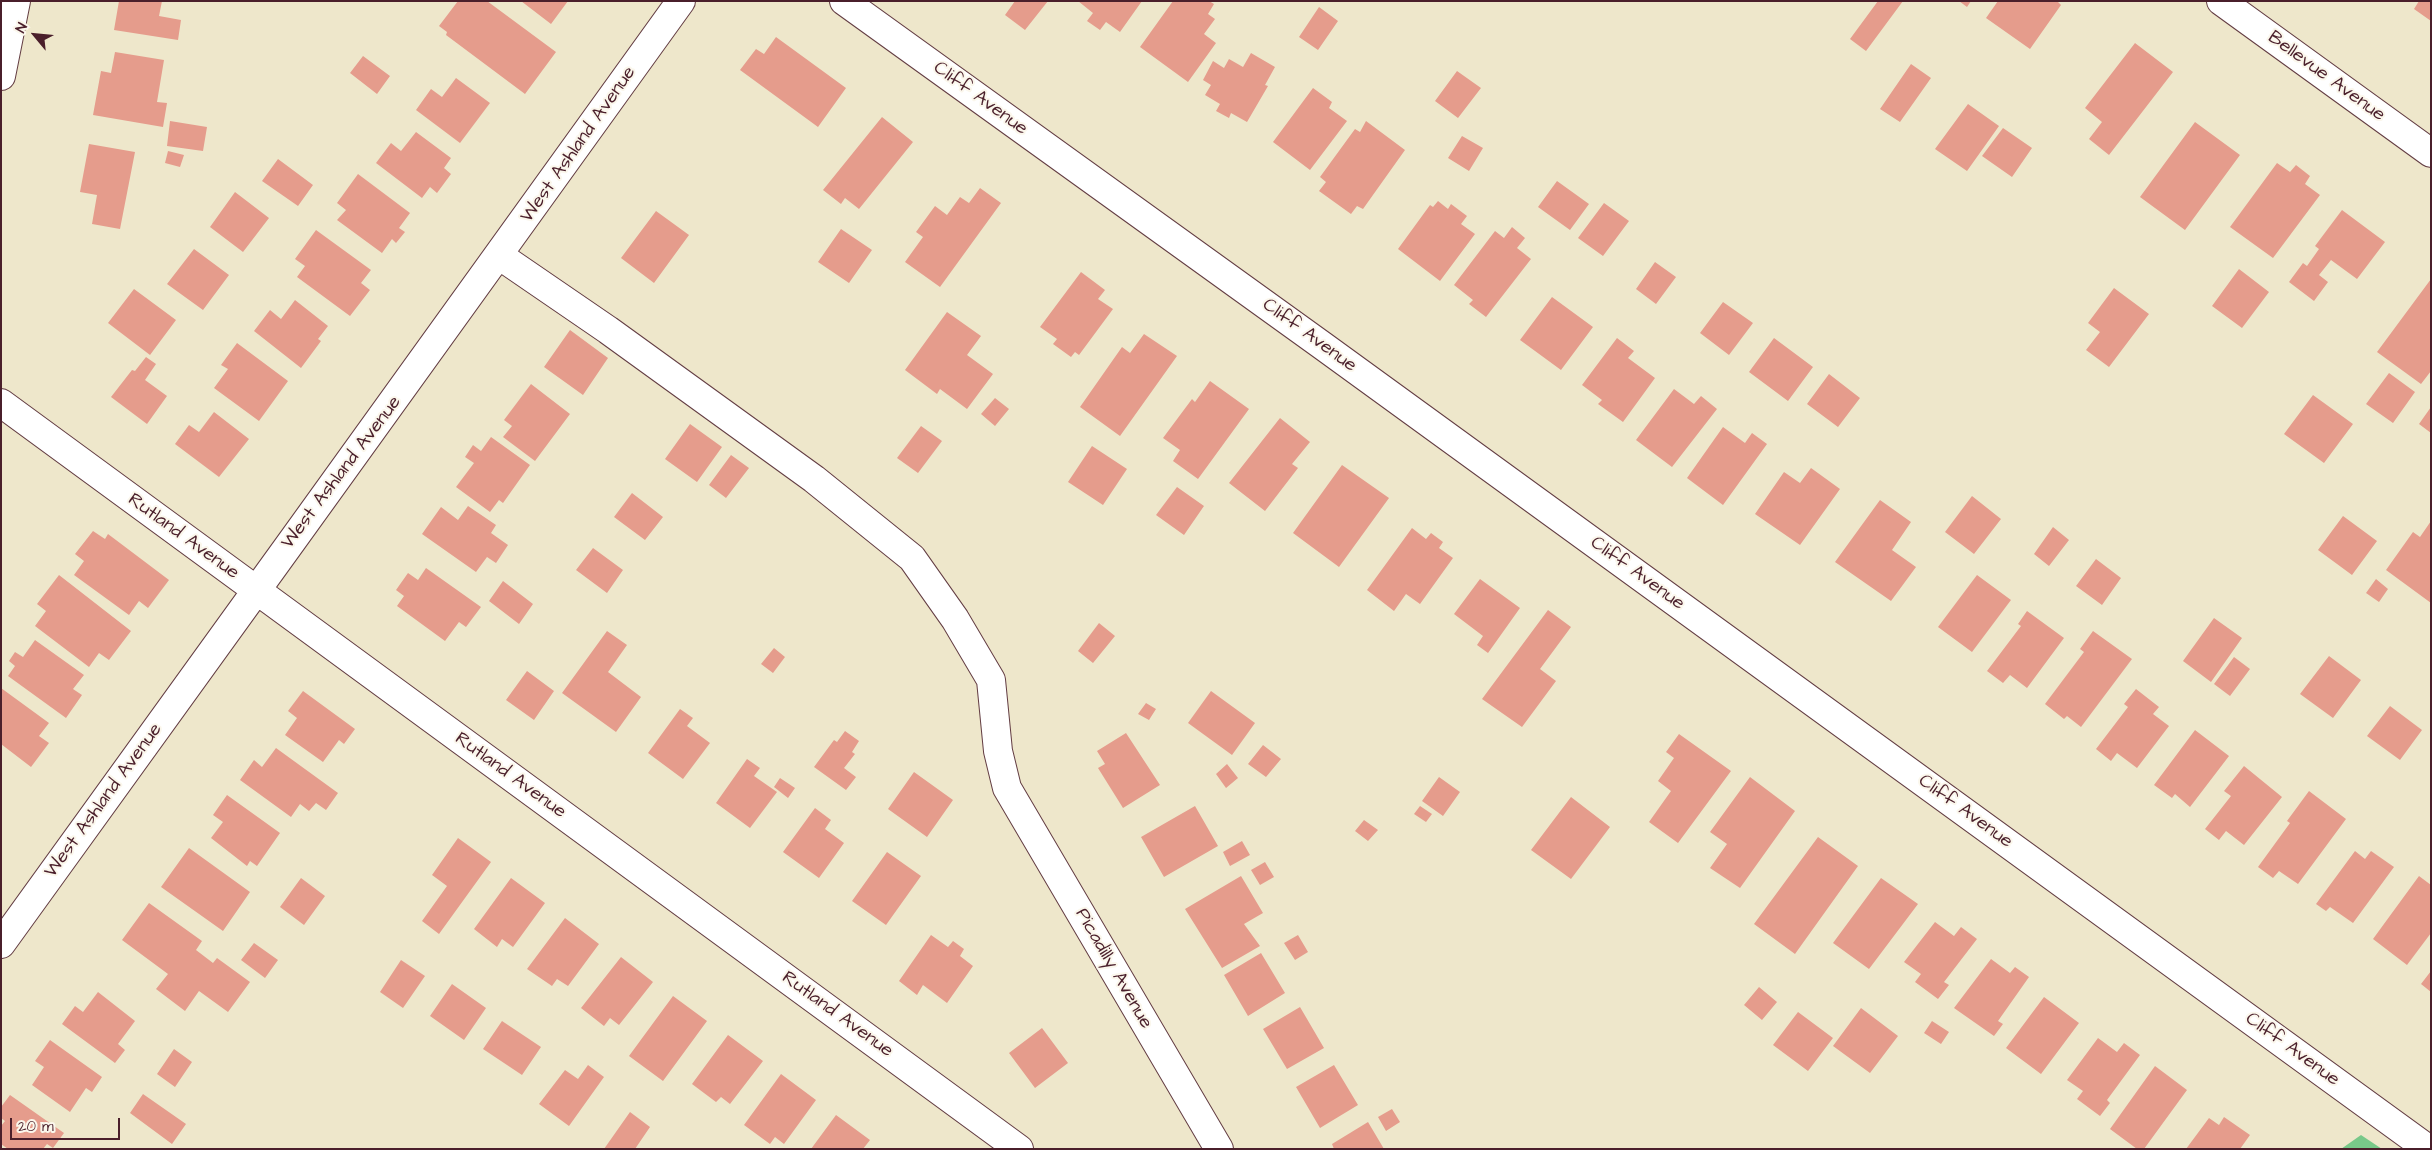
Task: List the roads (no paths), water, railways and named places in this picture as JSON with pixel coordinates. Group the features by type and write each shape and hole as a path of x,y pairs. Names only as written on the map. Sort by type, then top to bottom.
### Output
{"street":[{"path":"1,76 16,1"},
{"name":"West Ashland Avenue","path":"1,944 500,256 681,1"},
{"name":"Cliff Avenue","path":"844,1 2427,1141"},
{"name":"Bellevue Avenue","path":"2222,1 2431,153"},
{"name":"Picadilly Avenue","path":"500,256 608,330 814,479 912,558 955,619 991,680 998,751 1007,788 1219,1149"},
{"name":"Rutland Avenue","path":"1,403 1019,1149"}]}
